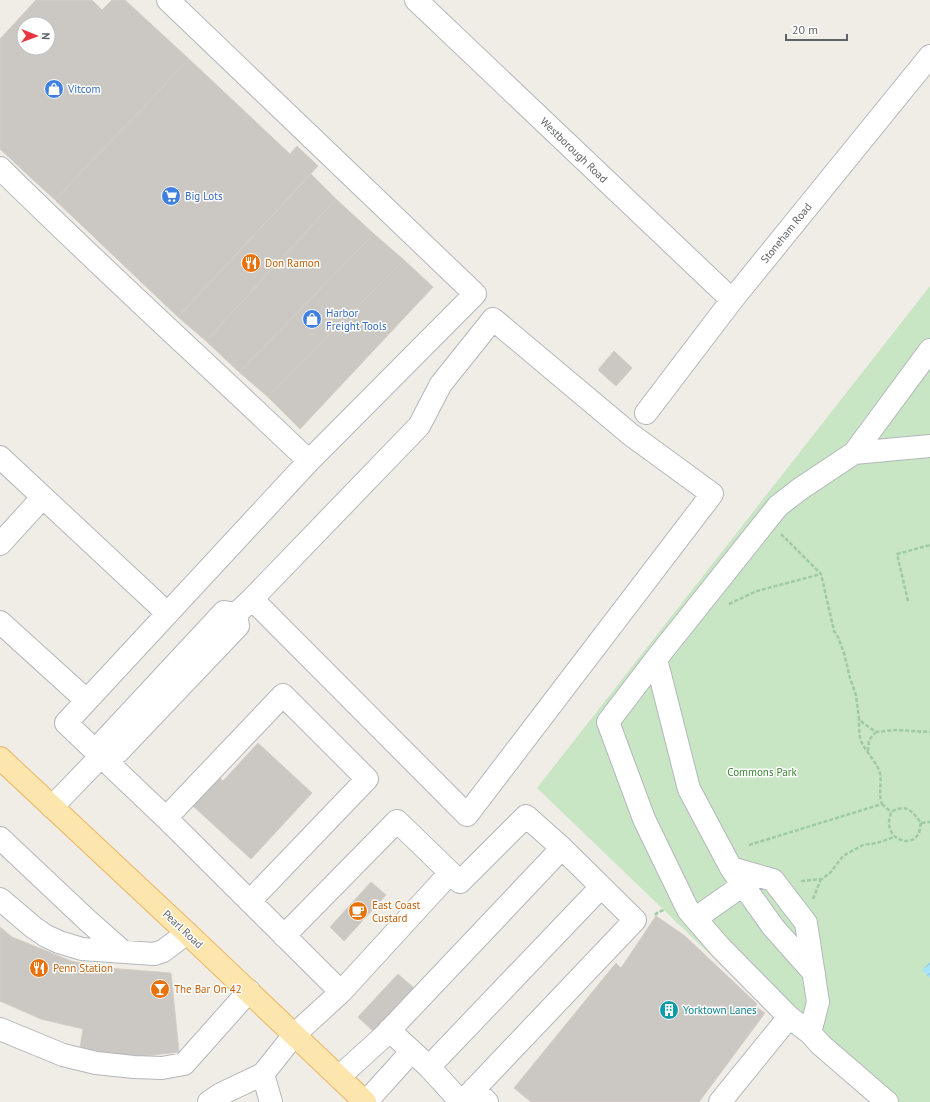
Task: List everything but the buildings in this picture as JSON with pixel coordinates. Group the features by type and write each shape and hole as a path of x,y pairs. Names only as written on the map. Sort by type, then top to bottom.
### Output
{"main road":[{"name":"Pearl Road","path":"0,758 249,991 365,1102"}],"street":[{"path":"168,0 475,294 309,461 66,722 104,754 166,818 341,992"},
{"name":"Westborough Road","path":"416,0 732,300"},
{"name":"Stoneham Road","path":"646,413 732,300 930,56"},
{"path":"0,168 47,216 309,461"},
{"path":"52,807 104,754 118,752 238,626 236,614 419,426 441,384 493,319 630,434 712,494 467,815 252,599"},
{"path":"886,1102 821,1045 810,1033 789,1017 720,947 690,909 644,819 608,722 656,659 778,506 800,489 854,453 930,350"},
{"path":"854,453 930,446"},
{"path":"0,457 167,613"},
{"path":"0,544 43,496"},
{"path":"0,622 86,700"},
{"path":"656,659 689,789 737,877 773,927 814,973"},
{"path":"166,818 283,695 367,778 250,901"},
{"path":"210,1102 221,1094 263,1074 294,1035 341,992 416,909 526,816 562,848 635,920 471,1099 411,1052 389,1030"},
{"path":"284,936 397,821 455,877"},
{"path":"0,838 122,951"},
{"path":"339,1077 389,1030 562,848"},
{"path":"690,909 737,877 773,880 806,923 818,1002 810,1033"},
{"path":"429,1067 601,887"},
{"path":"0,898 33,927 46,936 82,949 154,954 163,951 187,933"},
{"path":"0,1029 63,1055 96,1063 162,1068 184,1064 249,991"},
{"path":"720,1102 789,1017"},
{"path":"365,1102 411,1052"},
{"path":"263,1074 271,1102"}],"path":[{"path":"780,533 821,574 833,627 844,653 856,695 860,738 876,763 880,774 880,799 882,804 892,812"},
{"path":"908,601 897,554 930,545"},
{"path":"723,605 756,591 821,574"},
{"path":"859,718 868,728 876,732 895,730 930,732"},
{"path":"868,751 869,740 876,732"},
{"path":"749,845 882,804"},
{"path":"899,808 906,808 913,812 921,823 919,834 913,839 904,841 894,837 890,832 889,822 892,812 899,808"},
{"path":"921,823 930,822"},
{"path":"800,882 822,879 830,873 843,856 863,845 877,843 894,837"},
{"path":"810,906 822,879"},
{"path":"635,920 650,921 658,912 667,909 690,909"}],"green space":[{"name":"Commons Park","path":"930,286 930,1102 870,1102 768,1010 537,788"}],"water":[{"path":"930,962 930,978 922,970"}],"place":[{"name":"Vitcom","path":"54,89"},
{"name":"Big Lots","path":"171,196"},
{"name":"Don Ramon","path":"251,263"},
{"name":"Harbor Freight Tools","path":"312,319"},
{"name":"East Coast Custard","path":"358,911"},
{"name":"Penn Station","path":"39,968"},
{"name":"The Bar On 42","path":"160,989"},
{"name":"Yorktown Lanes","path":"669,1010"}]}
